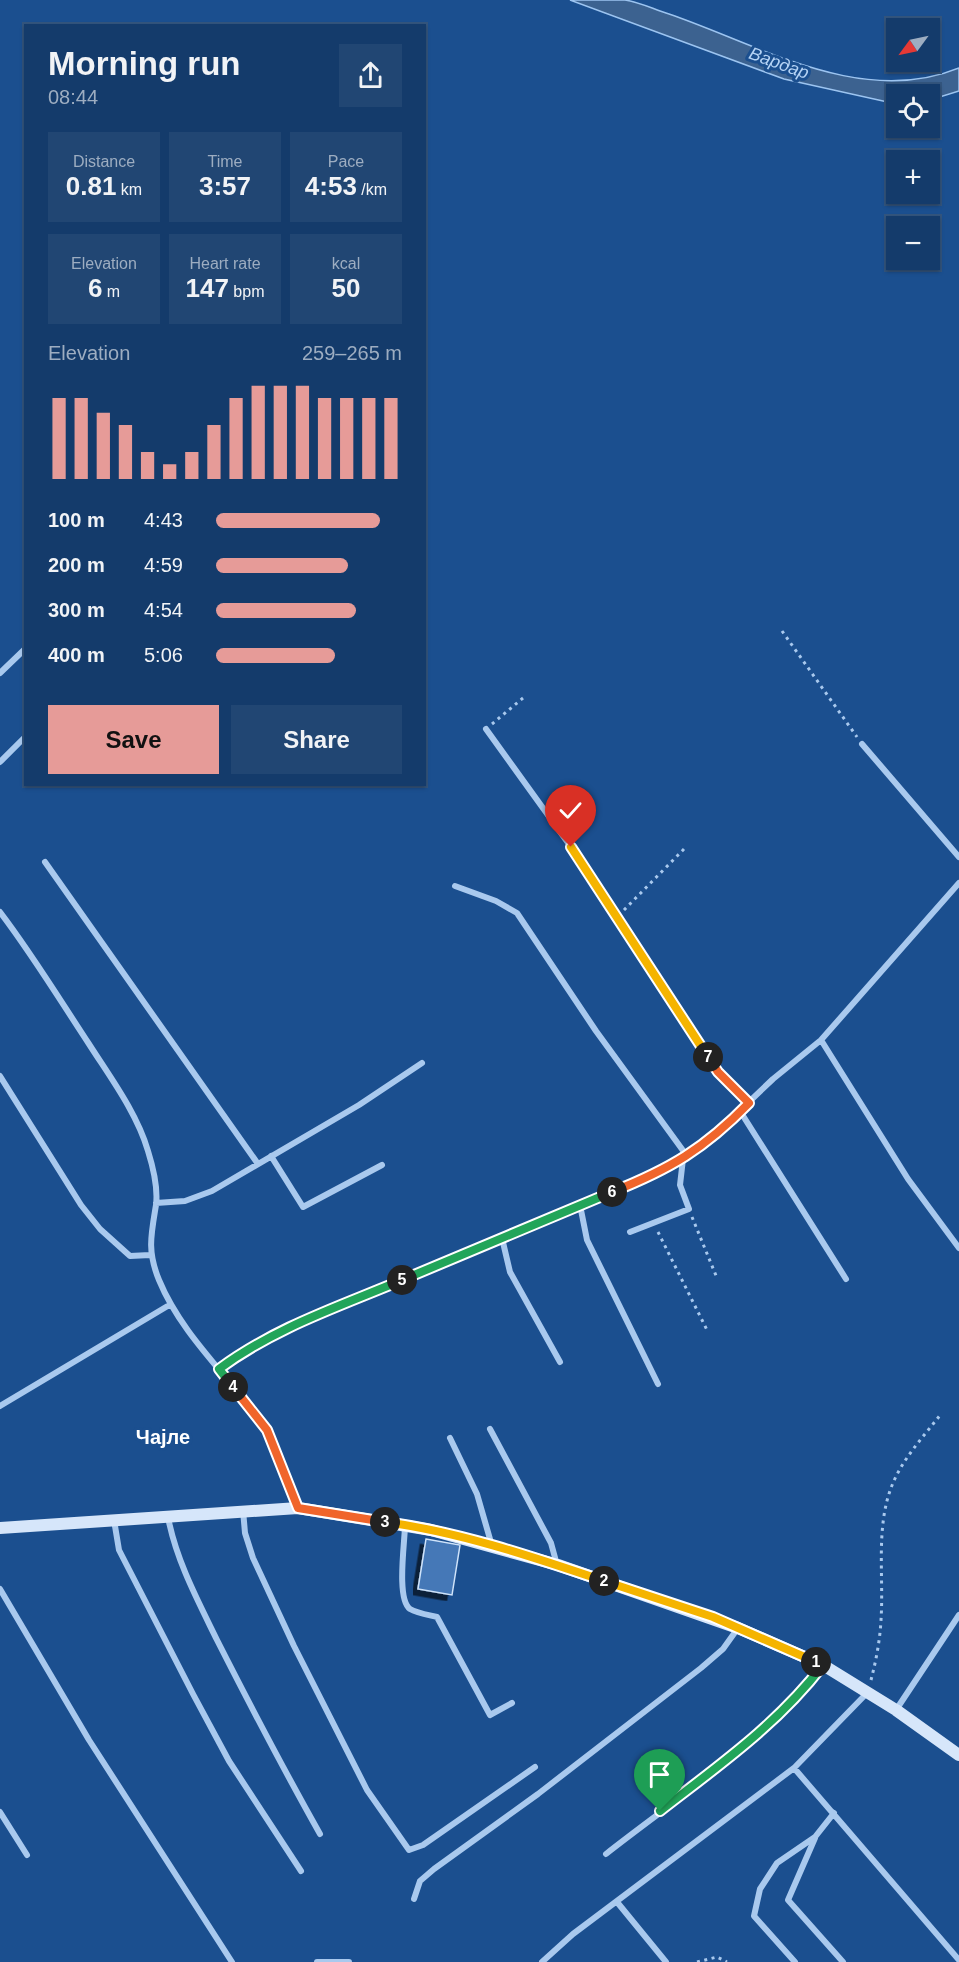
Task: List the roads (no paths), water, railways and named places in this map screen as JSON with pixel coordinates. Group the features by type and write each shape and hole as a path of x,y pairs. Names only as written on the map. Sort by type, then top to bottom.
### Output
{"main road":[{"path":"0,1528 298,1508 405,1524 558,1565 738,1628 823,1665 896,1710 959,1755"}],"street":[{"path":"0,673 24,650"},
{"path":"486,729 571,847 718,1072 749,1103"},
{"path":"0,762 24,738"},
{"path":"862,744 959,857"},
{"path":"45,862 258,1164"},
{"path":"219,1369 247,1348 299,1321 647,1178 685,1158 749,1103 773,1079 821,1040 959,883"},
{"path":"455,886 496,901 517,913 685,1158 681,1185 689,1209 630,1232"},
{"path":"0,912 23,942 93,1050 138,1127 148,1151 156,1203 152,1220 150,1255 171,1304 267,1430 298,1508"},
{"path":"821,1040 908,1179 959,1248"},
{"path":"156,1203 199,1197 359,1105 422,1063"},
{"path":"0,1076 89,1216 130,1256 150,1255"},
{"path":"740,1111 846,1279"},
{"path":"272,1156 303,1207 382,1165"},
{"path":"580,1205 587,1240 658,1384"},
{"path":"502,1238 510,1272 560,1362"},
{"path":"0,1407 171,1304"},
{"path":"490,1429 551,1543 558,1565"},
{"path":"450,1438 477,1494 492,1546"},
{"path":"243,1510 245,1533 253,1558 294,1646 367,1790 409,1850 423,1845 535,1767"},
{"path":"168,1517 171,1535 196,1597 262,1729 320,1834"},
{"path":"114,1520 119,1550 193,1694 230,1761 301,1871"},
{"path":"405,1524 402,1591 406,1605 410,1609 437,1617 490,1715 512,1703"},
{"path":"0,1589 89,1740 232,1962"},
{"path":"896,1710 959,1615"},
{"path":"414,1899 420,1881 434,1869 537,1794 701,1668 723,1649 738,1628"},
{"path":"606,1854 769,1727 800,1696 823,1665"},
{"path":"542,1962 573,1934 794,1768 868,1692"},
{"path":"794,1768 959,1960"},
{"path":"0,1812 27,1855"},
{"path":"795,1962 754,1916 760,1889 777,1863 815,1837 834,1814"},
{"path":"815,1837 788,1900 843,1962"},
{"path":"617,1902 666,1962"},
{"path":"317,1962 349,1962"}],"water":[{"name":"Вардар","path":"570,0 636,2 775,55 812,68 849,77 886,81 922,78 959,68 959,91 940,97 940,84 886,84 886,102 784,79"}],"district":[{"name":"Чајле","path":"163,1437"}]}
